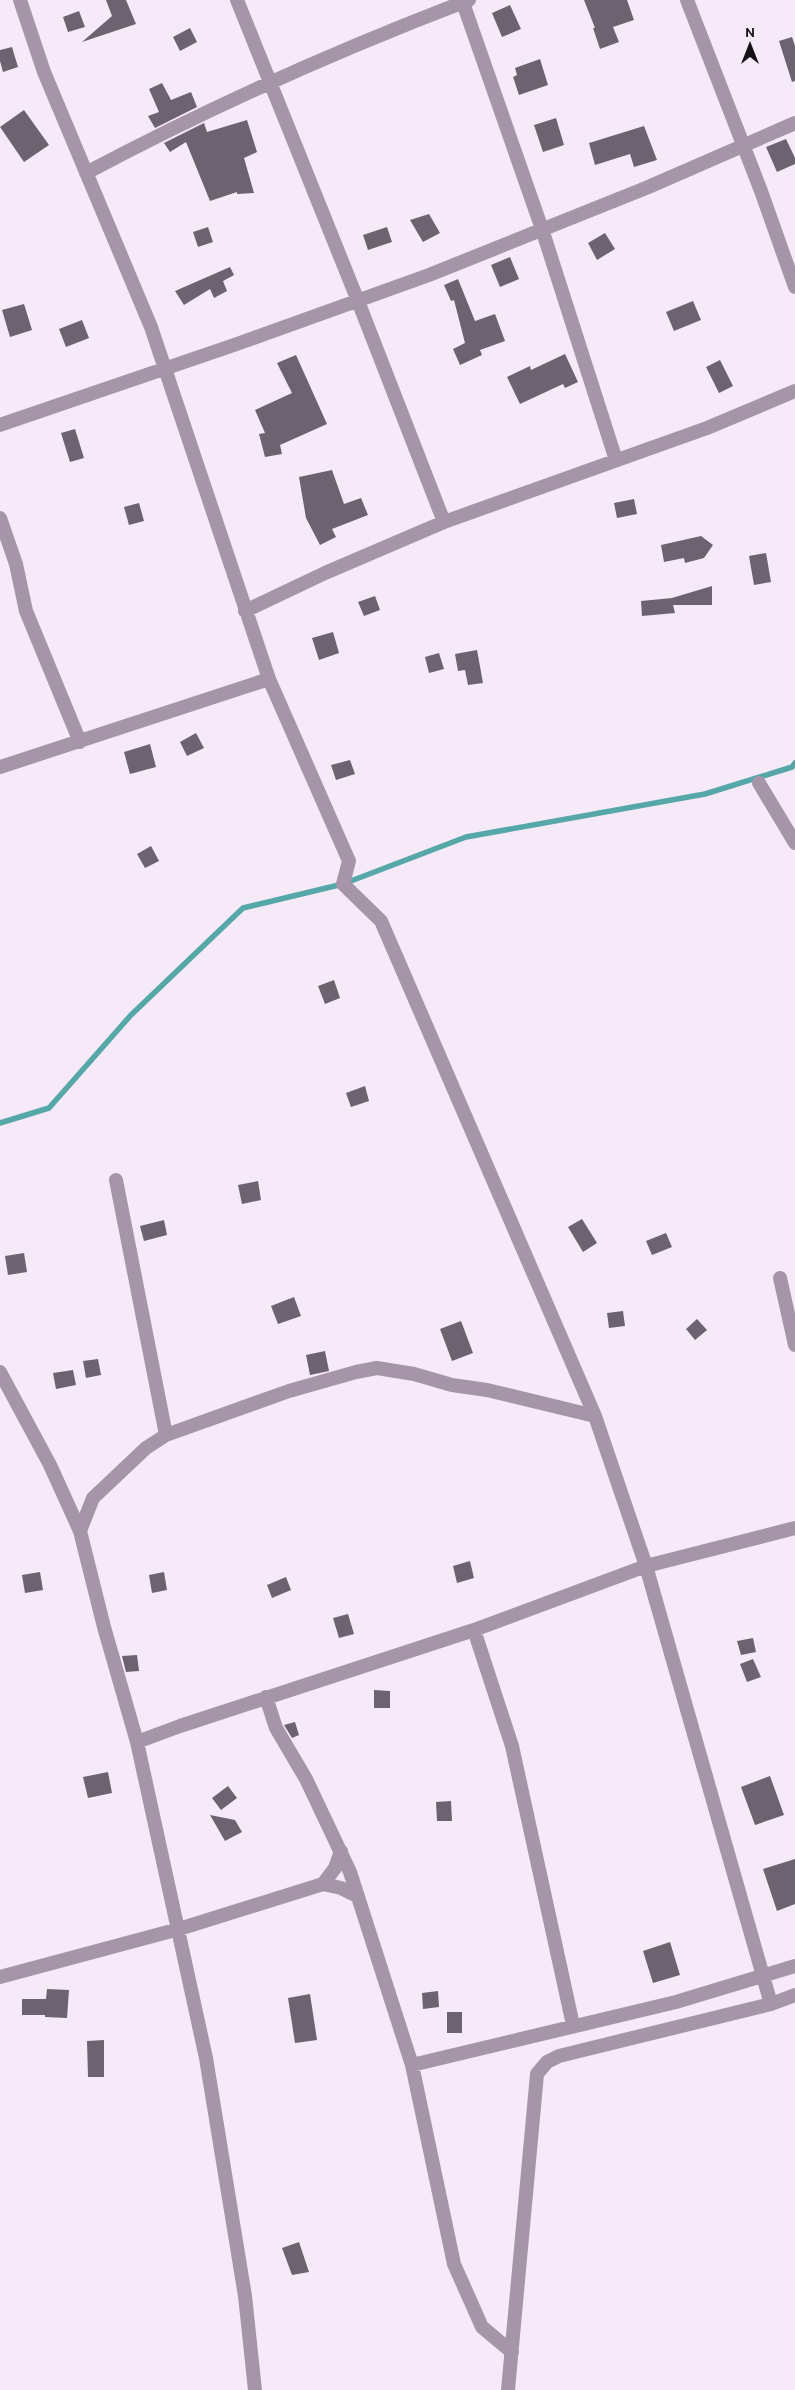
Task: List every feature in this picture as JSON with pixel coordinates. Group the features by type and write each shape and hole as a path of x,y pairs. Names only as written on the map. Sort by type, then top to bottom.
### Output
{"street":[{"path":"20,0 44,72 151,327 268,679 350,861 343,884 381,921 595,1416 646,1566 771,2004"},
{"path":"237,0 358,301 444,522"},
{"path":"687,0 795,287"},
{"path":"86,173 170,129 270,82 465,1 542,229 616,460"},
{"path":"0,425 429,275 646,188 795,123"},
{"path":"245,611 325,573 444,522 707,428 795,391"},
{"path":"0,518 16,564 26,612 80,742"},
{"path":"0,767 268,679"},
{"path":"759,783 795,843"},
{"path":"116,1180 166,1435"},
{"path":"780,1278 795,1345"},
{"path":"80,1531 93,1498 146,1448 166,1435 289,1391 356,1372 377,1368 414,1374 452,1385 487,1390 595,1416"},
{"path":"0,1372 50,1465 80,1531 104,1628 138,1742 206,2058 244,2296 255,2390"},
{"path":"138,1742 266,1697 474,1630 646,1566 795,1528"},
{"path":"474,1630 512,1746 573,2025"},
{"path":"266,1697 276,1728 306,1779 350,1872 412,2064 454,2264 482,2327 512,2352"},
{"path":"323,1884 335,1868 342,1852"},
{"path":"0,1977 179,1930 323,1884 341,1888 357,1896"},
{"path":"412,2064 676,2002 764,1977 795,1966"},
{"path":"508,2390 537,2074 547,2062 560,2056 771,2004 795,1995"}],"building":[{"path":"106,0 126,0 136,24 82,42 112,16"},
{"path":"584,0 627,0 634,20 613,27 619,42 600,49 593,28 595,28"},
{"path":"510,5 521,29 502,37 492,13"},
{"path":"79,11 85,27 68,32 63,17"},
{"path":"190,28 197,42 180,51 173,37"},
{"path":"792,37 795,46 795,81 792,82 779,41"},
{"path":"12,47 18,67 3,72 0,50"},
{"path":"540,59 548,85 519,95 513,77 517,75 515,68"},
{"path":"162,83 171,100 191,92 197,107 155,128 148,116 159,112 149,89"},
{"path":"24,110 49,145 24,162 0,127"},
{"path":"556,118 564,145 543,152 534,125"},
{"path":"247,120 257,152 244,158 254,193 237,194 237,192 210,201 186,142 170,152 164,143 204,123 207,132"},
{"path":"644,126 657,160 634,167 630,154 595,165 589,143"},
{"path":"786,139 795,158 795,164 777,172 766,147"},
{"path":"429,214 440,233 423,242 410,220"},
{"path":"208,227 213,242 198,247 193,232"},
{"path":"387,227 392,242 368,250 363,235"},
{"path":"605,233 615,249 597,260 588,243"},
{"path":"510,257 519,279 500,287 491,265"},
{"path":"230,267 234,275 223,281 227,291 214,298 210,289 184,305 175,291"},
{"path":"458,279 475,321 495,314 505,341 480,350 482,355 460,365 453,349 465,343 454,300 451,301 444,285"},
{"path":"693,301 701,320 674,331 666,312"},
{"path":"24,304 32,330 10,337 2,310"},
{"path":"82,320 89,338 66,347 59,329"},
{"path":"565,354 578,382 565,388 563,384 520,404 507,377 530,366 531,370"},
{"path":"296,355 327,424 280,445 282,454 265,457 259,434 265,433 255,410 292,393 277,363"},
{"path":"720,360 733,386 719,393 706,367"},
{"path":"75,429 84,458 70,462 61,433"},
{"path":"332,470 344,504 361,498 368,515 332,529 336,537 320,545 306,518 299,477"},
{"path":"634,499 637,514 617,518 614,503"},
{"path":"139,503 144,521 129,525 124,507"},
{"path":"701,536 713,545 704,558 685,563 684,558 664,562 661,545"},
{"path":"766,553 771,582 754,585 749,556"},
{"path":"712,586 712,605 673,605 675,613 642,616 641,601 672,598"},
{"path":"375,596 380,610 364,616 358,602"},
{"path":"333,632 339,653 319,660 312,638"},
{"path":"477,650 483,683 468,685 465,670 458,671 455,654"},
{"path":"439,653 444,669 429,673 425,657"},
{"path":"196,733 204,748 187,756 180,742"},
{"path":"150,744 156,767 130,774 124,752"},
{"path":"350,760 355,774 336,780 331,765"},
{"path":"151,846 159,861 145,868 137,854"},
{"path":"334,980 340,998 325,1004 318,986"},
{"path":"365,1086 369,1101 351,1107 346,1093"},
{"path":"258,1181 261,1200 242,1204 238,1185"},
{"path":"582,1219 597,1243 583,1252 568,1227"},
{"path":"164,1220 167,1235 144,1241 140,1226"},
{"path":"666,1233 672,1247 652,1255 646,1241"},
{"path":"24,1253 27,1272 8,1275 5,1256"},
{"path":"294,1297 301,1316 278,1324 271,1306"},
{"path":"623,1311 625,1326 609,1328 607,1313"},
{"path":"697,1319 707,1330 695,1340 686,1329"},
{"path":"461,1321 473,1353 452,1361 440,1329"},
{"path":"325,1351 329,1371 310,1375 306,1355"},
{"path":"98,1359 101,1375 86,1378 83,1361"},
{"path":"73,1370 76,1385 56,1389 53,1373"},
{"path":"470,1561 474,1578 457,1583 453,1566"},
{"path":"40,1572 43,1590 25,1593 22,1575"},
{"path":"164,1572 167,1590 152,1593 149,1575"},
{"path":"286,1577 291,1590 272,1598 267,1585"},
{"path":"348,1614 354,1634 339,1638 333,1618"},
{"path":"753,1638 756,1652 741,1655 737,1641"},
{"path":"137,1655 139,1671 126,1672 122,1656"},
{"path":"753,1659 761,1677 747,1682 740,1664"},
{"path":"374,1690 390,1691 390,1708 374,1708"},
{"path":"295,1722 299,1735 292,1738 284,1725"},
{"path":"108,1772 112,1793 88,1798 83,1777"},
{"path":"770,1776 784,1815 755,1825 741,1787"},
{"path":"228,1786 237,1798 221,1810 212,1798"},
{"path":"451,1801 452,1821 437,1821 436,1802"},
{"path":"210,1815 235,1820 242,1832 225,1841"},
{"path":"795,1859 795,1904 777,1911 763,1869"},
{"path":"670,1942 680,1975 653,1983 643,1951"},
{"path":"47,1989 69,1990 67,2018 45,2017 45,2015 22,2015 22,1999 46,1999"},
{"path":"438,1991 439,2007 423,2009 422,1993"},
{"path":"310,1994 317,2040 295,2043 288,1998"},
{"path":"447,2012 462,2012 462,2033 447,2033"},
{"path":"104,2040 104,2077 88,2077 87,2041"},
{"path":"299,2242 309,2272 292,2275 282,2248"}],"waterway":[{"path":"0,1123 49,1108 131,1015 243,908 343,884 466,837 705,794 792,767 795,763"}]}
